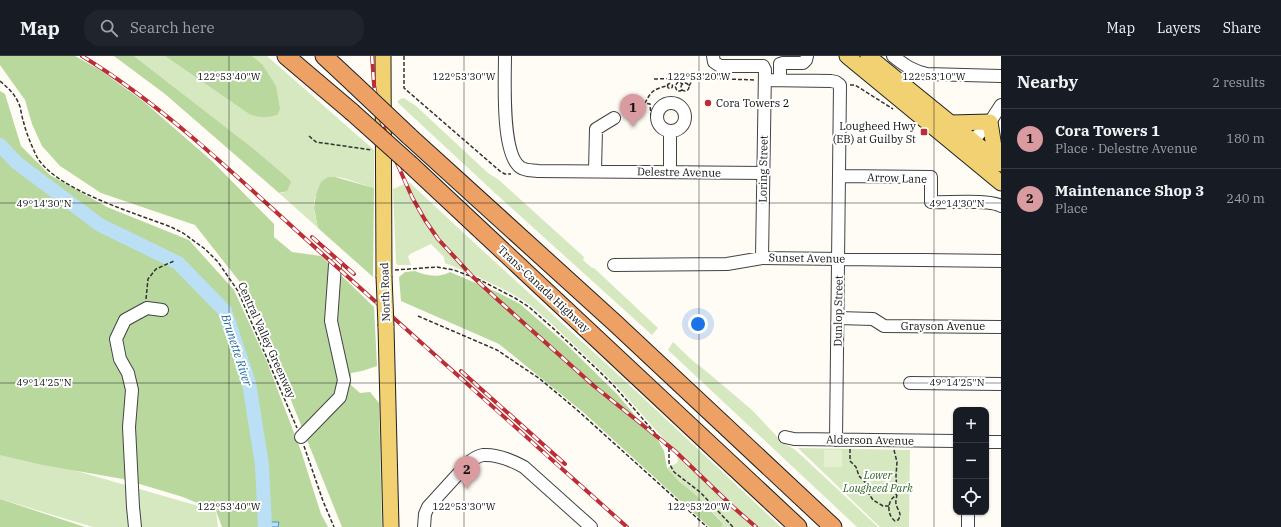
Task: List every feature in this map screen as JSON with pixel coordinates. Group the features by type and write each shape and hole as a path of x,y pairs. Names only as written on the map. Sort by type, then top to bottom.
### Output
{"highway":[{"name":"Trans-Canada Highway","path":"286,56 410,164 798,527"},
{"name":"Trans-Canada Highway","path":"324,56 409,136 615,323 832,527"}],"main road":[{"name":"North Road","path":"382,56 384,276 391,527"},
{"path":"848,56 968,146 998,162"},
{"path":"868,56 950,123 1001,183"},
{"path":"950,123 990,122 998,162"}],"street":[{"path":"505,56 506,126 510,147 518,166 526,170 538,171 595,170 596,130 602,124 614,118"},
{"path":"713,56 714,62 720,66 763,66 765,70 765,80 831,81 840,85"},
{"path":"780,80 780,64 803,63 807,56"},
{"path":"893,56 907,68 928,74 1001,76"},
{"name":"Loring Street","path":"762,258 765,80"},
{"name":"Dunlop Street","path":"836,440 840,85"},
{"path":"666,104 675,104 682,109 685,118 679,129 670,131 662,128 658,124 657,117 659,110 666,104"},
{"path":"968,146 990,122 1001,106"},
{"path":"670,131 670,171"},
{"name":"Delestre Avenue","path":"595,170 763,173"},
{"name":"Arrow Lane","path":"840,176 931,177 931,202 984,203 1001,206"},
{"name":"Sunset Avenue","path":"614,265 727,264 762,258 1001,261"},
{"path":"301,437 340,397 344,380 331,321 335,265"},
{"path":"135,527 129,427 132,390 128,373 120,359 116,339 125,320 147,308 162,310"},
{"name":"Grayson Avenue","path":"838,318 873,319 884,326 1001,327"},
{"path":"910,383 1001,384"},
{"name":"Alderson Avenue","path":"785,437 794,440 953,442"},
{"path":"989,442 1001,442"},
{"path":"424,527 425,514 428,507 469,462 483,455 512,461 524,467 591,527"},
{"path":"968,515 968,527"}],"path":[{"path":"404,56 404,88 501,172 511,174"},
{"path":"670,84 674,86 677,91 687,90 693,78"},
{"path":"654,80 693,78 765,80"},
{"path":"669,79 670,84"},
{"name":"Central Valley Greenway","path":"0,81 10,90 18,102 33,148 38,159 49,171 60,180 88,195 183,233 205,249 218,262 238,290 301,437 323,502 334,527"},
{"path":"855,85 858,81"},
{"path":"667,86 670,89 678,82 683,84 686,83 689,86"},
{"path":"645,103 651,92 657,88 670,84"},
{"path":"682,90 681,87 683,84"},
{"path":"840,85 855,85 896,111"},
{"path":"638,102 634,105 631,101 635,99 638,102 650,104 651,117 657,117"},
{"path":"309,136 316,142 368,150 384,150"},
{"path":"145,309 148,279 156,269 174,261"},
{"path":"405,270 423,267 438,267 454,270 498,289 529,307 615,387 669,449 669,463 674,472 700,492 732,527"},
{"path":"418,316 497,350 540,379 576,409 706,527"},
{"path":"850,440 850,461 856,467 859,476 866,482 869,494 876,502 883,506 889,506"},
{"path":"894,441 897,462 896,473 898,489 896,505 900,513 900,517 895,521 890,517 889,506 892,499 897,495"}],"green space":[{"path":"0,56 75,56 100,70 143,101 212,161 274,224 274,237 292,252 321,256 374,307 377,366 351,373 351,385 360,393 370,392 379,403 382,527 342,527 270,348 243,286 195,225 101,193 60,166 42,146 32,124 25,100 0,65"},
{"path":"114,56 134,56 254,149 288,178 291,182 287,191 279,193 165,94"},
{"path":"134,56 165,56 249,114 262,64 252,56 267,56 374,150 374,188 339,177 330,177 325,180 318,188 314,205 318,228 279,193 283,193 288,178 254,149"},
{"path":"165,56 252,56 262,64 276,86 280,109 277,115 269,117 260,117 249,114"},
{"path":"0,91 5,94 21,146 50,175 107,207 189,240 234,290 267,362 301,451 321,514 328,527 222,527 216,511 183,497 123,479 43,465 0,455"},
{"path":"404,98 416,106 488,173 499,180 584,257 583,260 594,268 658,328 652,335 397,102"},
{"path":"328,177 335,177 374,188 373,277 318,228 314,208 316,194 321,182"},
{"path":"409,182 781,527 722,527 723,524 703,502 667,468 677,463 678,460 676,453 616,385 530,305 511,293 445,263 444,257 431,244 410,254 408,257 411,265 398,265 396,263 393,189"},
{"path":"415,271 433,276 450,272 499,293 520,304 565,343 617,394 638,419 655,435 664,451 667,468 679,481 698,497 723,524 722,527 709,527 583,412 499,344 401,301 399,277 405,272"},
{"path":"673,342 693,361 752,410 783,443 794,449 802,456 878,527 857,527 668,350"},
{"name":"Lower Lougheed Park","path":"798,448 910,450 909,527 880,527"},
{"path":"0,449 216,511 218,527 93,527 0,499"},
{"path":"824,450 842,450 842,467 824,467"},
{"path":"0,499 85,527 0,527"}],"water":[{"path":"261,522 279,522 278,527 260,527"}],"waterway":[{"name":"Brunette River","path":"0,145 17,163 100,225 178,263 225,311 249,383 262,465 265,527"}],"railway":[{"path":"82,56 145,99 234,173 627,527"},
{"path":"372,56 374,85 379,114 392,152 412,197 438,239 473,277 498,300 594,386 675,451 756,527"},
{"path":"312,237 354,274"},
{"path":"461,371 565,464"}],"place":[{"name":"Cora Towers 2","path":"708,103"},
{"name":"Cora Towers 1","path":"633,127"},
{"name":"Lougheed Hwy (EB) at Guilby St","path":"924,132"},
{"name":"Maintenance Shop 3","path":"467,489"}]}
